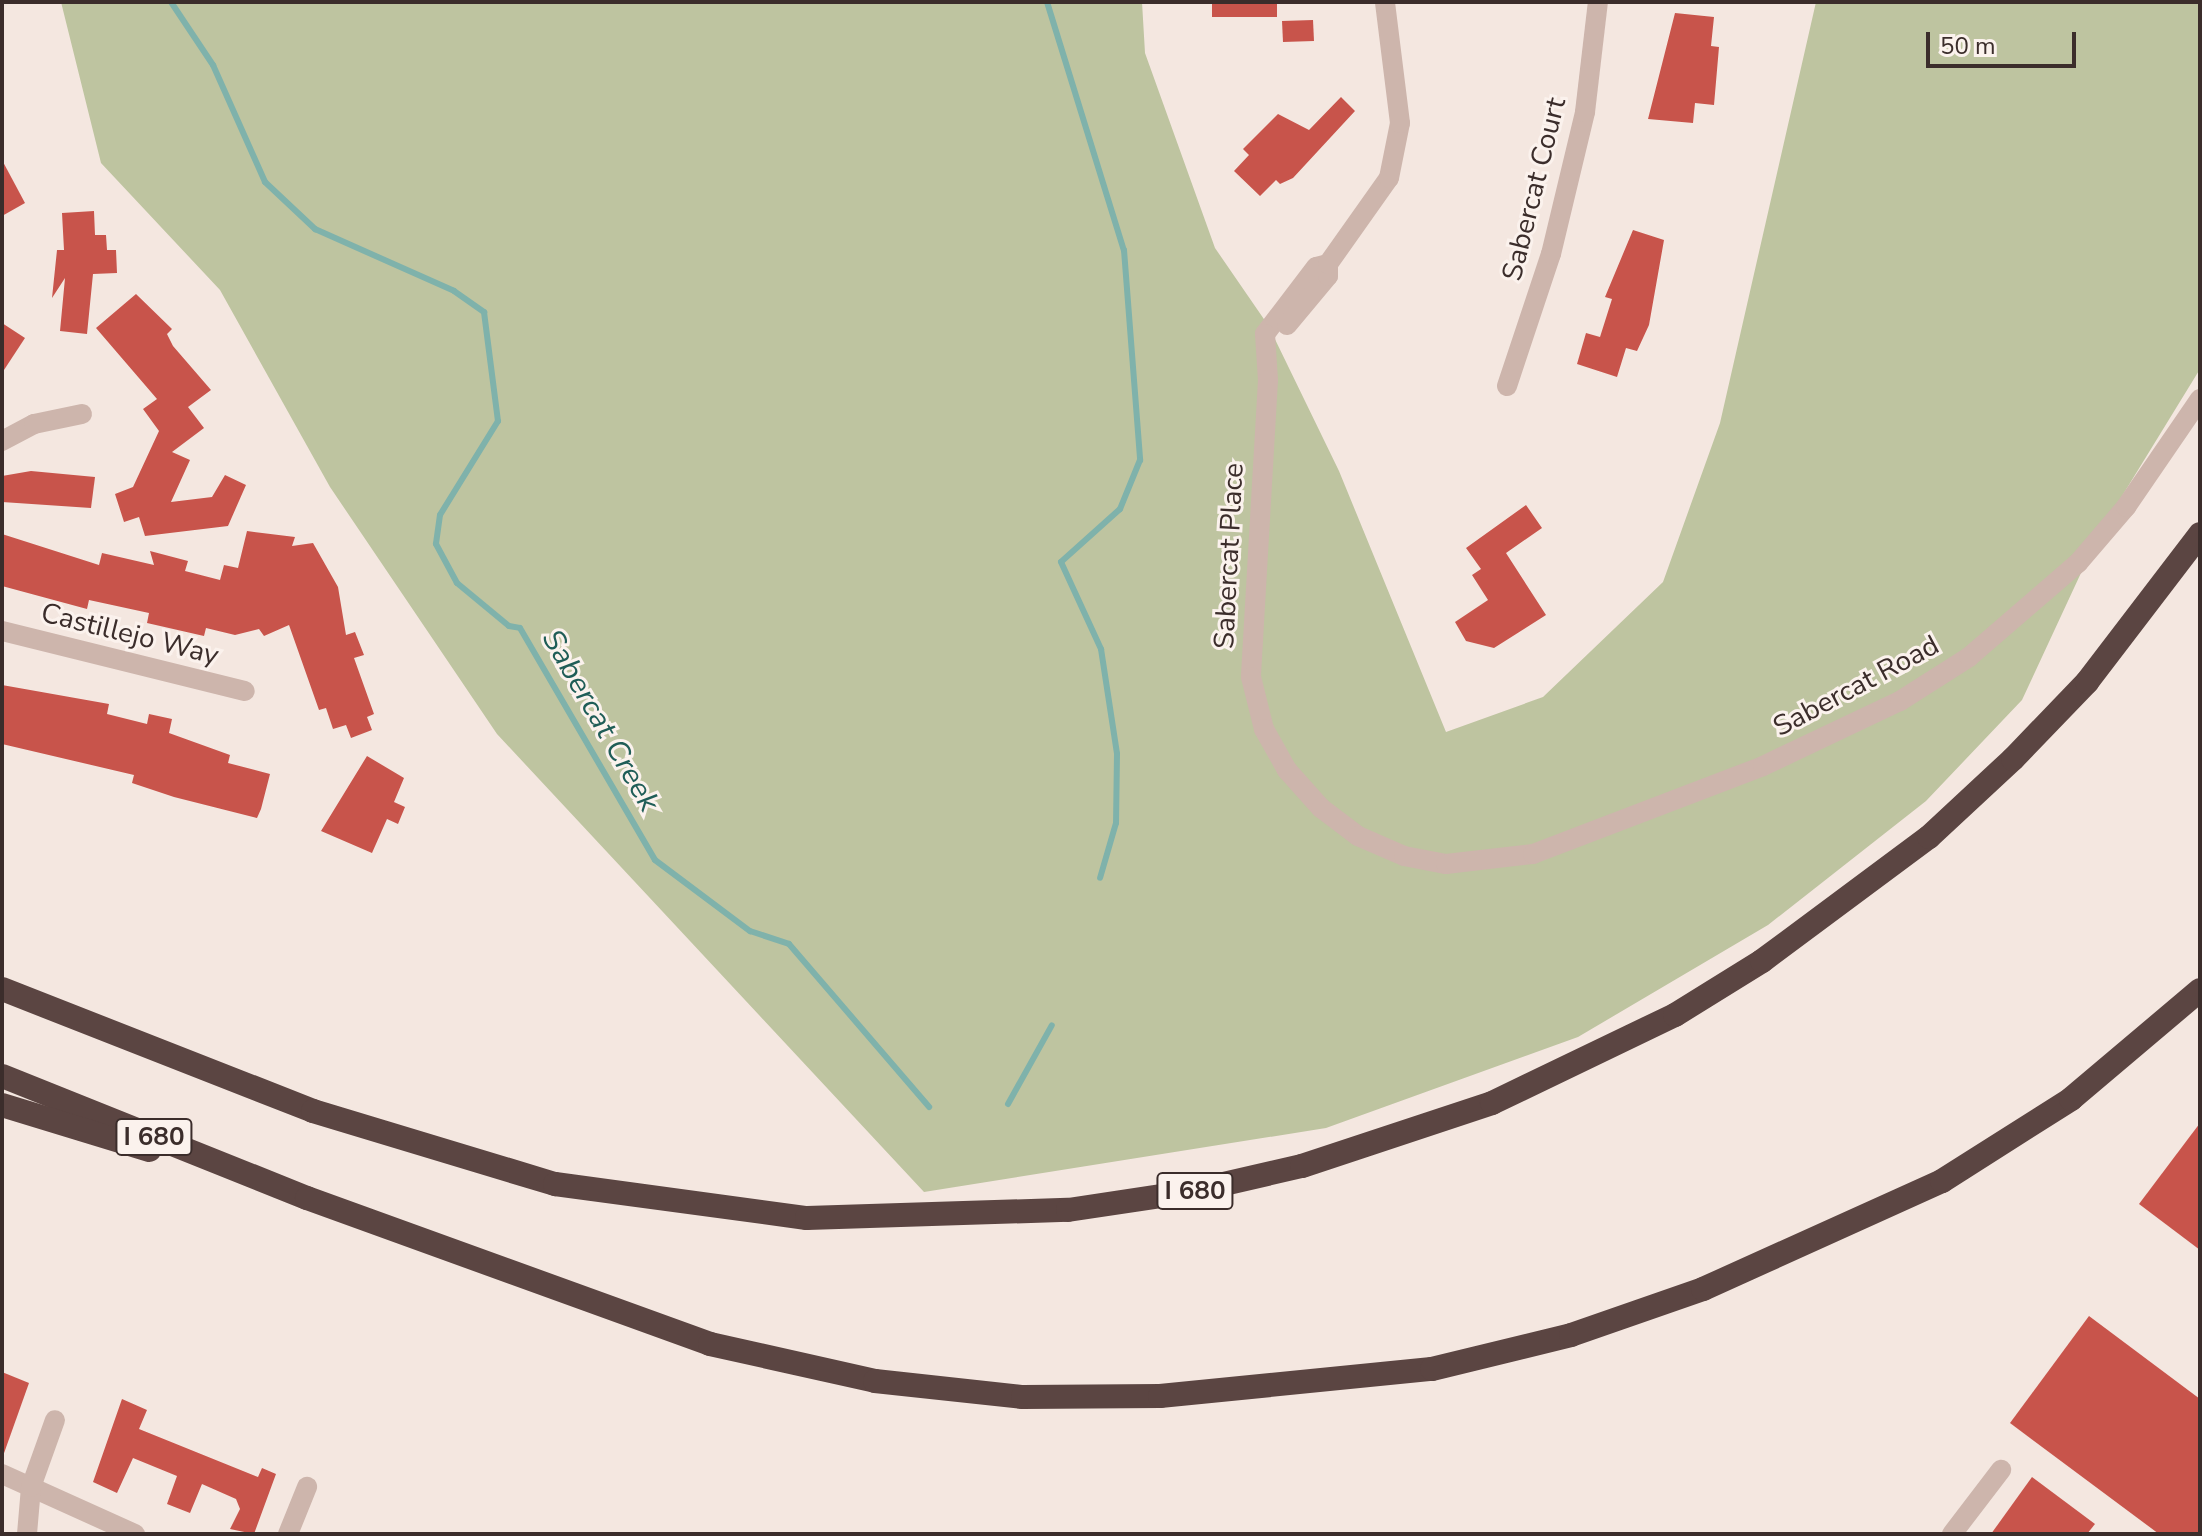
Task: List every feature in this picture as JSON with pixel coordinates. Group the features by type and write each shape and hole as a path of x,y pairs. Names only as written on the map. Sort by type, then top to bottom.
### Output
{"highway":[{"name":"I 680","path":"2,989 313,1111 555,1184 807,1218 1068,1210 1189,1192 1329,1158 1492,1103 1675,1015 1762,961 1929,837 2013,759 2087,682 2200,534"},
{"name":"I 680","path":"2,1076 307,1198 710,1344 875,1381 1023,1397 1303,1387 1432,1369 1571,1335 1703,1289 1817,1240 1942,1181 2006,1142 2071,1099 2200,990"},
{"path":"2,1105 307,1198"}],"street":[{"name":"Sabercat Place","path":"1385,2 1400,123 1389,178 1328,264 1328,276 1266,340 1250,623 1251,677 1264,729 1287,770 1358,836 1404,856 1446,864 1533,854"},
{"name":"Sabercat Court","path":"1507,386 1551,254 1585,112 1598,2"},
{"name":"Sabercat Road","path":"1533,854 1831,737 1969,657 2078,563 2126,507 2200,399"},
{"path":"2,441 34,424 82,414"},
{"name":"Castillejo Way","path":"2,631 245,691"},
{"path":"27,1534 31,1487 55,1420"},
{"path":"1952,1534 2001,1470"},
{"path":"2,1474 135,1534"},
{"path":"288,1534 307,1487"}],"green space":[{"path":"61,2 1142,2 1145,53 1215,248 1268,325 1339,471 1446,732 1543,697 1663,582 1720,423 1816,2 2200,2 2200,369 2100,532 2022,700 1926,801 1768,925 1578,1037 1326,1128 924,1192 497,734 330,487 220,290 101,163"}],"building":[{"path":"1212,2 1277,2 1277,17 1212,17"},
{"path":"1675,13 1714,17 1711,46 1719,47 1714,105 1695,103 1693,123 1648,119"},
{"path":"1313,20 1314,41 1283,42 1282,21"},
{"path":"1341,97 1355,111 1293,178 1280,184 1276,180 1260,196 1234,171 1249,155 1243,149 1278,114 1309,130"},
{"path":"2,160 25,203 2,216"},
{"path":"94,211 95,235 106,235 107,250 116,250 117,273 93,274 87,334 60,331 65,278 52,298 57,250 64,250 62,213"},
{"path":"1633,230 1664,240 1649,325 1637,351 1626,348 1617,377 1577,364 1586,333 1600,337 1612,299 1605,297"},
{"path":"136,294 172,329 167,334 173,346 211,390 188,407 204,428 172,452 190,460 171,502 212,497 225,475 246,485 228,526 145,536 139,517 124,522 115,494 133,487 159,431 143,409 157,399 96,328"},
{"path":"2,323 25,338 2,373"},
{"path":"31,471 95,477 91,508 2,502 2,476"},
{"path":"1526,505 1542,528 1506,553 1546,615 1494,648 1466,641 1455,622 1488,600 1472,575 1481,569 1466,548"},
{"path":"247,531 295,537 292,546 313,543 338,587 346,635 355,632 364,655 354,658 374,714 367,717 372,730 351,738 346,725 333,729 326,708 319,710 289,625 264,636 259,629 235,635 206,628 204,636 147,623 149,613 89,600 87,609 2,586 2,534 99,565 102,553 154,565 150,551 188,561 185,571 220,580 224,565 238,568"},
{"path":"2,685 109,704 107,714 147,724 149,714 172,719 169,733 230,755 228,763 270,774 257,818 132,783 134,775 2,744"},
{"path":"367,756 404,778 394,802 405,807 398,824 387,819 372,853 321,831"},
{"path":"2200,1123 2200,1250 2139,1204"},
{"path":"2089,1316 2200,1399 2200,1534 2159,1534 2010,1423"},
{"path":"2,1372 29,1383 3,1456 2,1456"},
{"path":"122,1399 147,1410 139,1429 258,1477 262,1468 276,1474 254,1534 230,1529 240,1509 236,1499 202,1484 190,1513 167,1504 177,1476 133,1458 117,1493 93,1482"},
{"path":"2032,1477 2095,1524 2087,1534 1991,1534"}],"waterway":[{"name":"Sabercat Creek","path":"171,2 213,65 265,182 315,229 454,291 484,312 498,421 440,515 436,544 457,583 509,626 520,628 655,860 750,931 789,944 929,1107"},
{"path":"1047,2 1124,250 1140,460 1120,509 1061,562 1101,649 1117,754 1116,823 1100,878"},
{"path":"1008,1104 1052,1025"}]}
